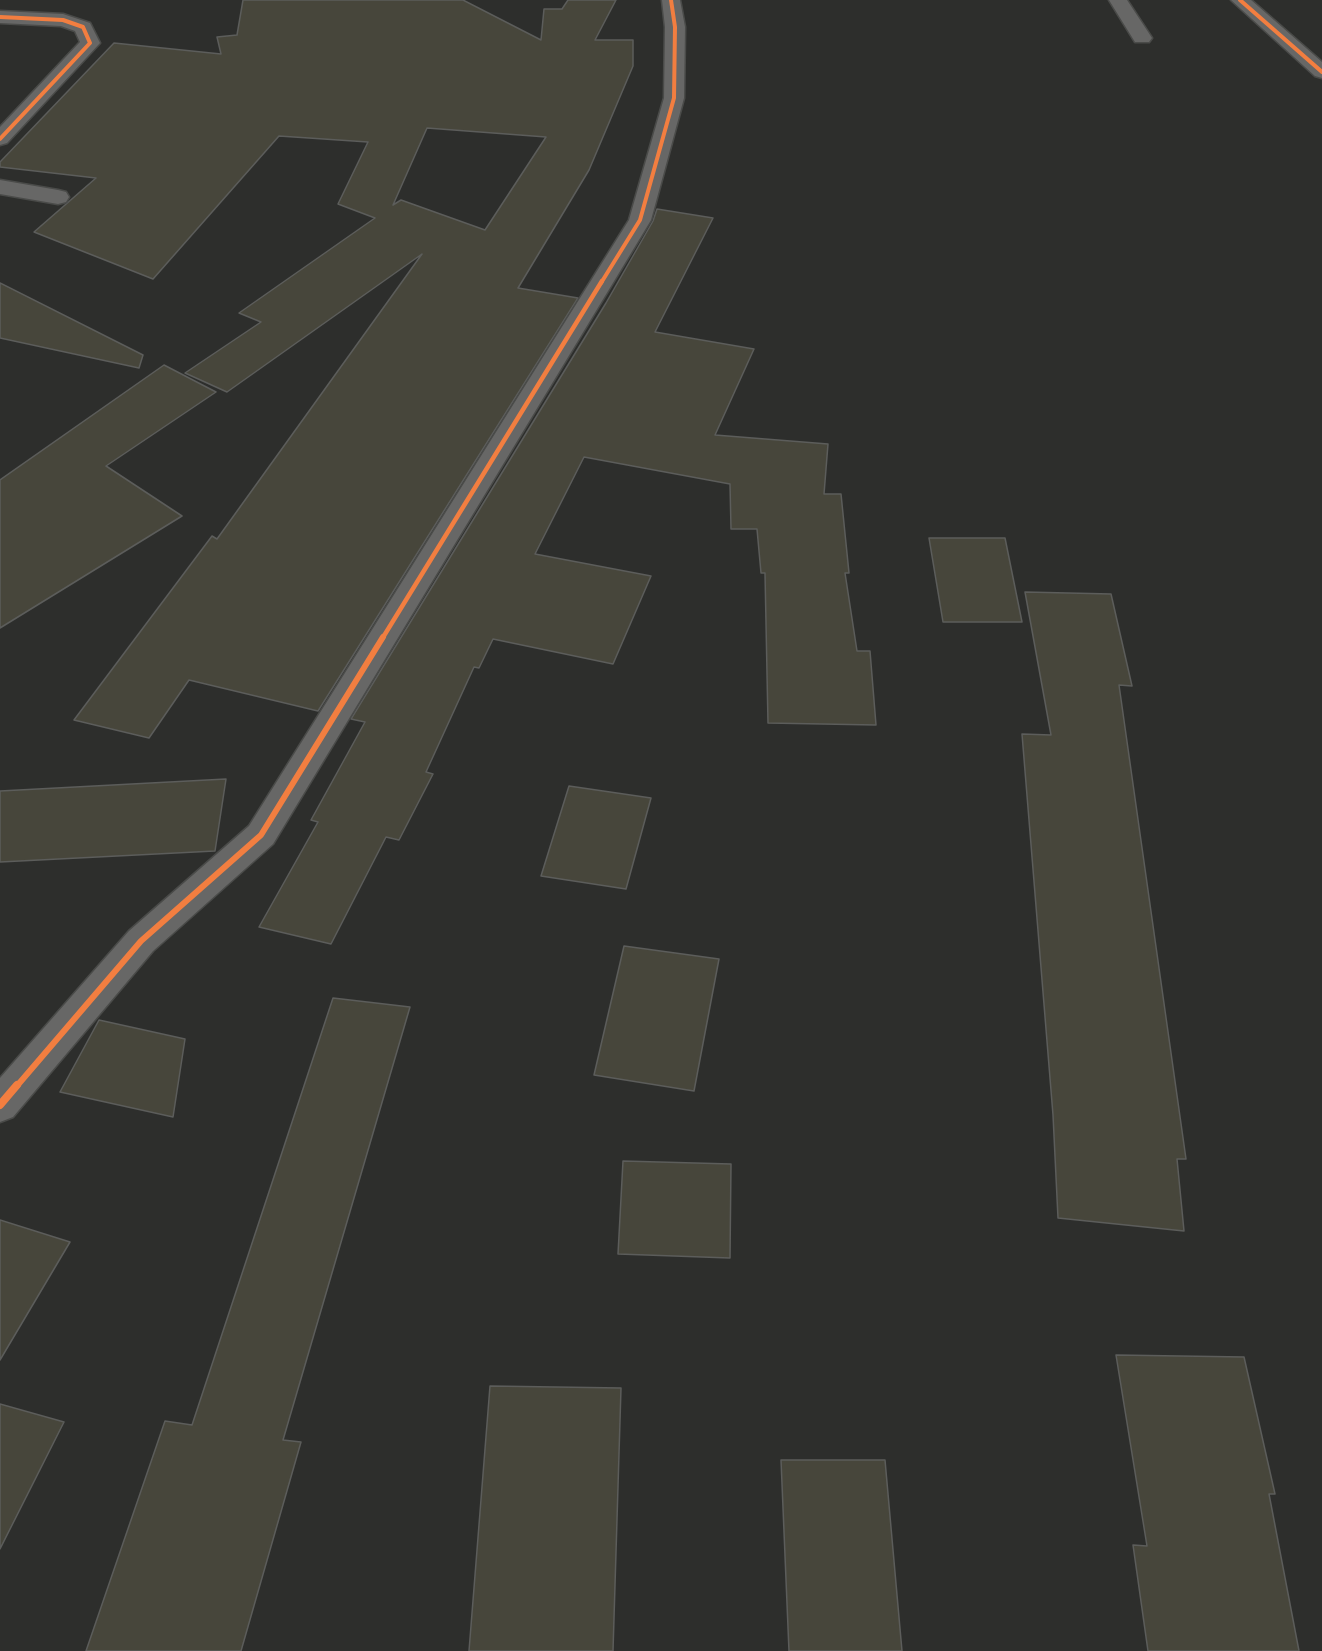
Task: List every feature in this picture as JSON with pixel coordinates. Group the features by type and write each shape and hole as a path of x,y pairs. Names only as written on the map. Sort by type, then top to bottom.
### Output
{"street":[{"path":"0,1105 141,942 261,835 640,220 674,98 675,27 671,0"},
{"path":"1118,0 1142,38"},
{"path":"1240,0 1322,72"},
{"path":"0,17 63,20 82,27 90,43 0,139"},
{"path":"0,187 58,197"}],"building":[{"path":"243,0 463,0 541,40 544,9 562,9 568,0 616,0 595,40 633,40 633,66 589,170 518,288 578,298 318,711 189,680 149,738 74,720 212,536 217,539 422,254 227,392 185,373 261,322 239,313 375,218 338,204 368,142 279,136 153,279 34,232 96,178 0,167 0,162 114,43 221,54 217,37 237,35","holes":["427,128 546,137 485,230 401,200 393,205"]},
{"path":"657,209 713,218 655,332 754,349 715,435 828,444 824,494 841,494 849,573 845,573 857,651 870,651 876,725 768,723 765,573 761,573 757,529 731,529 730,484 584,457 535,554 651,576 613,664 493,639 479,668 474,667 426,772 433,774 399,840 386,837 331,944 259,927 318,822 311,820 365,722 351,719 606,303 653,221"},
{"path":"0,283 143,355 139,368 0,338"},
{"path":"164,365 216,392 106,466 182,516 0,628 0,480"},
{"path":"929,538 1005,538 1022,622 943,622"},
{"path":"1025,592 1111,594 1132,686 1119,685 1186,1159 1177,1159 1184,1231 1058,1218 1053,1115 1022,734 1051,735"},
{"path":"226,779 215,851 0,862 0,791"},
{"path":"569,786 651,798 626,889 541,876"},
{"path":"624,946 719,959 694,1091 594,1075"},
{"path":"333,998 410,1007 283,1440 301,1442 241,1651 86,1651 165,1421 192,1425"},
{"path":"99,1020 185,1039 173,1117 60,1092"},
{"path":"623,1161 731,1164 730,1258 618,1254"},
{"path":"0,1220 70,1242 0,1360"},
{"path":"1116,1355 1244,1357 1275,1494 1269,1494 1299,1651 1148,1651 1133,1545 1147,1546"},
{"path":"490,1386 621,1388 613,1651 469,1651"},
{"path":"0,1404 64,1422 0,1549"},
{"path":"781,1460 885,1460 902,1651 789,1651"}],"cycle path":[{"path":"0,1105 141,941 261,835 640,220 674,98 675,27 671,0"},
{"path":"1240,0 1322,72"},
{"path":"0,17 63,20 83,27 90,43 0,139"}]}
